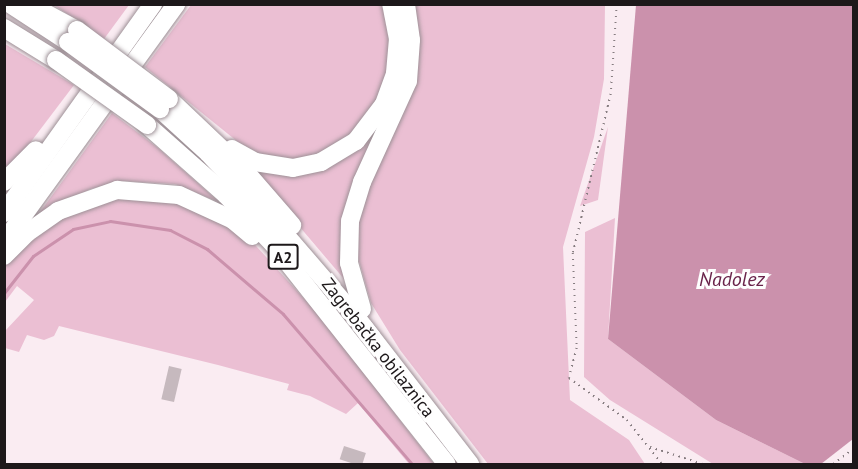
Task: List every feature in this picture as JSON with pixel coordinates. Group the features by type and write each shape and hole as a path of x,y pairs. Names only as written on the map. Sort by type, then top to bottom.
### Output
{"highway":[{"path":"10,4 72,33"},
{"path":"28,4 72,33 229,147 255,162 293,168 333,157 366,130 389,90 398,39 391,4"},
{"path":"42,4 72,33"},
{"path":"4,195 140,4"},
{"path":"4,213 153,4"},
{"path":"4,242 176,4"},
{"path":"362,309 349,263 350,221 362,182 408,81 411,40 406,4"},
{"path":"4,28 56,60"},
{"path":"4,40 56,60"},
{"name":"Zagrebačka obilaznica","path":"56,60 147,125 226,195 265,236 369,363 447,465"},
{"path":"170,106 245,171 362,309 412,381 420,400"},
{"name":"Zagrebačka obilaznica","path":"170,106 208,153 284,233 357,318 470,465"},
{"path":"4,182 36,150"},
{"path":"4,256 39,224 79,201 117,190 179,195 208,207 249,233 369,363"}],"path":[{"path":"616,5 611,94 573,253 577,348 569,378 627,420 650,446 662,465"},
{"path":"650,446 703,465"},
{"path":"833,465 854,448"}],"shaded area":[{"path":"54,5 129,5 104,39"},
{"path":"191,5 385,5 390,29 390,62 380,94 366,119 344,141 312,157 294,160 263,156 238,142 145,67"},
{"path":"413,5 605,5 604,79 594,137 563,247 570,400 629,440 645,464 488,464 400,350 371,303 357,254 358,226"},
{"path":"5,44 74,85 5,176"},
{"path":"403,67 354,181 350,286 242,159 330,164"},
{"path":"112,113 158,148 219,202 175,184 123,181 90,189 35,219"},
{"path":"608,127 598,200 580,206"},
{"path":"118,195 177,199 247,236 318,314 434,464 409,464 358,403 346,414 310,396 287,390 289,384 59,326 54,336 44,340 27,335 19,352 5,348 5,331 34,300 17,286 5,302 5,264 60,216"},
{"path":"615,218 608,339 716,420 805,464 713,464 610,400 584,377 585,232"}],"water":[{"name":"Nadolez","path":"636,5 853,5 853,439 821,464 805,464 716,420 608,339"}],"building":[{"path":"169,366 182,369 174,402 161,399"},
{"path":"344,446 366,453 362,464 340,459"}],"waterway":[{"path":"4,293 33,256 73,229 110,221 170,230 207,249 283,314 412,464"}]}
